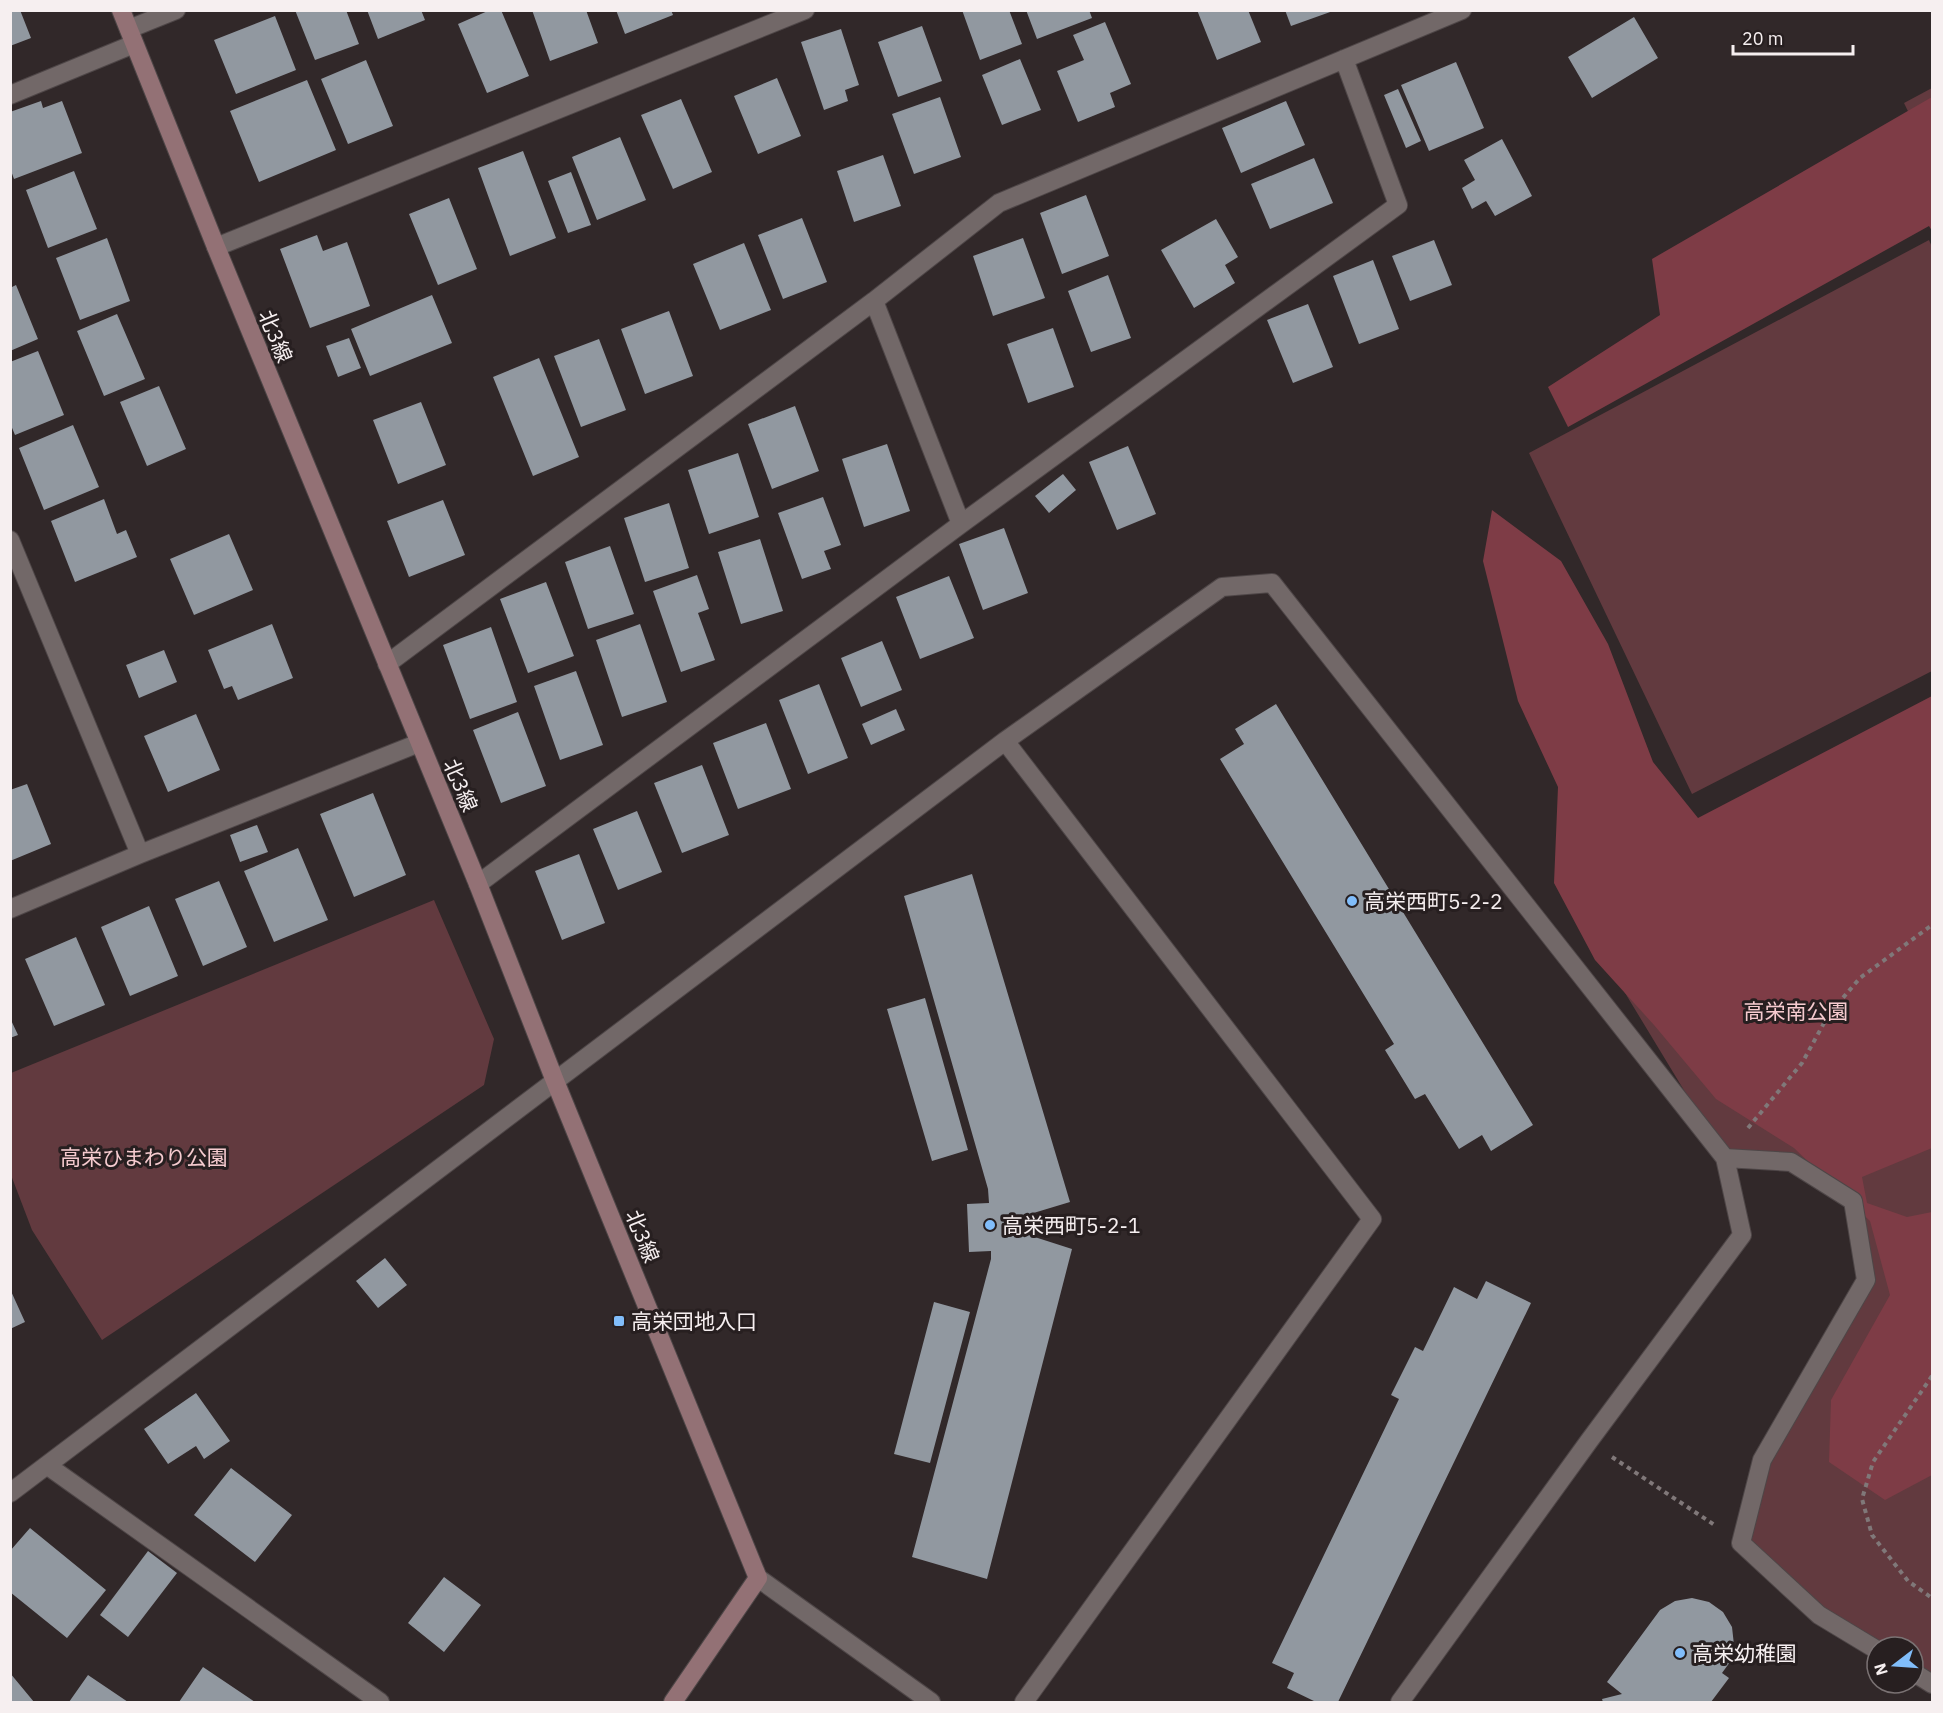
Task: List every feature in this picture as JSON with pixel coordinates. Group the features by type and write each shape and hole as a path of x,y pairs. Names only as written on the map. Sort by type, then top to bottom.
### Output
{"street":[{"name":"北3線","path":"121,10 758,1578"},
{"path":"10,94 131,36 176,10"},
{"path":"216,247 805,10"},
{"path":"387,664 874,301 999,203 1462,10"},
{"path":"478,884 961,524 1398,205 1344,59"},
{"path":"874,301 961,524"},
{"path":"10,540 140,854"},
{"path":"10,1493 48,1467 1005,741 1222,587 1272,584 1725,1158 1742,1235 1400,1702"},
{"path":"1005,741 1372,1219 1024,1702"},
{"path":"10,909 140,854 419,743"},
{"path":"1725,1158 1791,1162 1853,1201 1866,1280 1762,1460 1741,1543 1819,1615 1865,1643"},
{"path":"48,1467 380,1702"},
{"path":"672,1702 758,1578 931,1702"}],"path":[{"path":"1725,1158 1802,1063 1829,1014 1860,978 1932,925"},
{"path":"1932,1376 1873,1462 1863,1499 1872,1535 1908,1581 1932,1598"},
{"path":"1589,1442 1741,1543"}],"green space":[{"path":"1932,88 1932,161 1904,103"},
{"path":"1932,97 1932,231 1929,226 1568,427 1548,387 1660,315 1652,259"},
{"path":"1929,240 1932,247 1932,671 1692,794 1529,453"},
{"name":"高栄南公園","path":"1492,510 1561,561 1608,644 1653,762 1698,818 1932,696 1932,1148 1862,1177 1867,1203 1907,1217 1932,1212 1932,1475 1885,1500 1829,1462 1831,1400 1890,1295 1870,1221 1794,1148 1716,1099 1654,1025 1595,960 1554,883 1558,787 1518,701 1483,561"},
{"name":"高栄南公園","path":"1932,744 1932,1684 1925,1680 1925,1635 1865,1635 1865,1641 1741,1543 1762,1460 1866,1280 1853,1201 1791,1162 1725,1158 1613,973"},
{"name":"高栄ひまわり公園","path":"434,900 494,1039 484,1085 102,1340 32,1230 11,1175 11,1073"}],"building":[{"path":"10,10 20,10 31,38 10,46"},
{"path":"295,10 346,10 359,44 315,60"},
{"path":"367,10 421,10 425,20 378,39"},
{"path":"490,10 501,10 529,76 487,93 458,24"},
{"path":"532,10 586,10 598,43 550,61"},
{"path":"616,10 671,10 673,15 625,34"},
{"path":"962,10 1009,10 1022,44 980,60"},
{"path":"1026,10 1089,10 1092,18 1037,39"},
{"path":"1197,10 1248,10 1261,42 1217,60"},
{"path":"1285,10 1333,10 1333,11 1291,26"},
{"path":"275,16 296,70 236,94 214,40"},
{"path":"1634,17 1658,58 1592,98 1568,57"},
{"path":"1105,22 1131,84 1110,93 1115,107 1078,122 1057,71 1084,60 1073,35"},
{"path":"922,26 942,81 898,97 878,42"},
{"path":"841,29 859,85 845,90 848,101 824,110 801,42"},
{"path":"1020,59 1041,110 1002,125 982,75"},
{"path":"366,60 393,126 348,144 321,79"},
{"path":"1456,62 1484,128 1429,151 1401,85"},
{"path":"777,78 801,136 758,154 734,96"},
{"path":"307,80 336,150 259,182 230,111"},
{"path":"1398,89 1421,141 1406,148 1384,95"},
{"path":"940,97 961,157 914,174 892,114"},
{"path":"681,99 712,172 673,189 641,115"},
{"path":"41,101 43,108 62,101 82,153 14,179 10,168 10,112"},
{"path":"1286,101 1305,145 1241,173 1222,128"},
{"path":"620,137 646,200 597,220 572,157"},
{"path":"1502,139 1532,196 1495,216 1486,201 1472,209 1462,188 1475,180 1464,160"},
{"path":"523,151 556,238 510,256 478,168"},
{"path":"883,155 901,206 854,222 837,171"},
{"path":"1314,158 1333,203 1270,229 1251,184"},
{"path":"74,171 97,229 48,248 26,190"},
{"path":"571,172 591,225 568,233 548,181"},
{"path":"1086,195 1109,256 1062,274 1040,213"},
{"path":"449,198 477,269 438,285 409,214"},
{"path":"802,218 827,282 783,299 758,235"},
{"path":"1216,219 1238,257 1225,265 1235,283 1194,308 1161,250"},
{"path":"317,235 323,251 347,242 370,306 310,328 280,249"},
{"path":"107,238 130,301 80,320 56,258"},
{"path":"1023,238 1045,298 993,316 973,256"},
{"path":"1434,240 1452,285 1410,301 1392,256"},
{"path":"744,243 771,310 720,330 693,264"},
{"path":"1373,260 1399,329 1359,344 1333,276"},
{"path":"1108,275 1131,338 1091,352 1068,291"},
{"path":"16,285 38,339 10,351 10,288"},
{"path":"432,295 452,343 370,376 351,329"},
{"path":"1308,304 1333,367 1293,383 1267,320"},
{"path":"669,311 693,376 645,394 621,329"},
{"path":"117,314 145,379 104,396 77,331"},
{"path":"1053,328 1074,387 1028,403 1007,344"},
{"path":"349,338 361,368 338,377 326,346"},
{"path":"599,339 626,410 581,427 554,356"},
{"path":"38,351 64,415 15,435 10,423 10,362"},
{"path":"539,358 579,457 533,476 493,377"},
{"path":"159,386 186,449 147,466 120,402"},
{"path":"421,402 446,465 398,484 373,420"},
{"path":"795,406 819,471 772,489 748,424"},
{"path":"73,425 99,487 44,510 19,448"},
{"path":"887,444 910,511 864,527 842,459"},
{"path":"1128,446 1156,514 1117,530 1089,462"},
{"path":"738,453 759,517 709,534 688,470"},
{"path":"1063,474 1076,490 1049,513 1035,496"},
{"path":"823,497 841,545 824,551 831,569 802,579 778,513"},
{"path":"104,499 117,534 126,530 137,557 75,582 51,521"},
{"path":"443,500 465,555 409,577 387,521"},
{"path":"669,503 689,568 645,582 624,518"},
{"path":"1004,528 1028,593 983,610 959,544"},
{"path":"229,534 253,590 194,615 170,559"},
{"path":"760,539 783,611 741,624 718,552"},
{"path":"610,546 634,614 588,629 565,562"},
{"path":"697,575 709,609 698,613 715,660 681,672 653,591"},
{"path":"949,576 974,638 920,659 896,597"},
{"path":"546,582 574,656 528,673 500,599"},
{"path":"272,624 293,678 238,700 232,686 224,689 208,650"},
{"path":"640,624 667,702 622,717 596,640"},
{"path":"491,627 517,702 470,719 443,645"},
{"path":"882,641 902,690 861,707 841,658"},
{"path":"164,650 177,682 139,698 126,665"},
{"path":"576,671 603,745 560,760 534,686"},
{"path":"819,684 848,758 808,774 779,700"},
{"name":"高栄西町5-2-2","path":"1276,704 1533,1125 1491,1151 1482,1135 1459,1149 1425,1094 1415,1099 1385,1050 1394,1044 1220,759 1244,744 1235,729"},
{"path":"896,709 905,730 871,745 862,724"},
{"path":"518,712 546,786 501,803 473,730"},
{"path":"196,714 220,770 168,792 144,736"},
{"path":"766,723 791,789 738,809 713,743"},
{"path":"702,765 729,835 682,853 654,783"},
{"path":"27,784 51,844 10,861 10,790"},
{"path":"373,793 406,875 354,897 320,814"},
{"path":"637,811 662,872 618,890 593,829"},
{"path":"257,825 268,852 240,862 230,835"},
{"path":"298,848 328,920 274,942 244,871"},
{"path":"579,854 605,923 562,940 535,871"},
{"name":"高栄西町5-2-1","path":"972,874 1070,1202 1010,1220 1013,1230 1072,1249 987,1579 912,1557 991,1259 991,1251 969,1252 967,1204 989,1203 988,1189 904,896"},
{"path":"219,881 247,947 203,966 175,899"},
{"path":"149,906 178,976 130,996 101,927"},
{"path":"76,937 105,1005 54,1026 25,959"},
{"path":"925,998 968,1150 932,1161 887,1009"},
{"path":"10,1018 18,1035 10,1038"},
{"path":"385,1258 407,1285 378,1308 356,1281"},
{"path":"1486,1281 1531,1303 1338,1702 1316,1702 1287,1688 1294,1673 1272,1663 1399,1399 1391,1395 1415,1347 1423,1351 1454,1287 1477,1299"},
{"path":"10,1289 25,1322 10,1329"},
{"path":"934,1302 970,1312 930,1463 894,1454"},
{"path":"196,1393 230,1441 204,1459 196,1446 168,1464 144,1429"},
{"path":"231,1468 292,1515 255,1562 194,1515"},
{"path":"30,1528 106,1590 67,1638 10,1592 10,1551"},
{"path":"148,1551 177,1573 128,1637 100,1615"},
{"path":"444,1577 481,1605 444,1652 408,1623"},
{"name":"高栄幼稚園","path":"1692,1598 1709,1602 1723,1612 1732,1627 1734,1645 1730,1662 1722,1673 1729,1678 1711,1702 1603,1702 1602,1699 1622,1694 1607,1682 1660,1610 1675,1601"},
{"path":"203,1667 255,1702 179,1702"},
{"path":"10,1673 34,1702 10,1702"},
{"path":"88,1675 128,1702 69,1702"}],"place":[{"name":"高栄西町5-2-2","path":"1352,901"},
{"name":"高栄西町5-2-1","path":"990,1225"},
{"name":"高栄団地入口","path":"619,1321"},
{"name":"高栄幼稚園","path":"1680,1653"}]}
